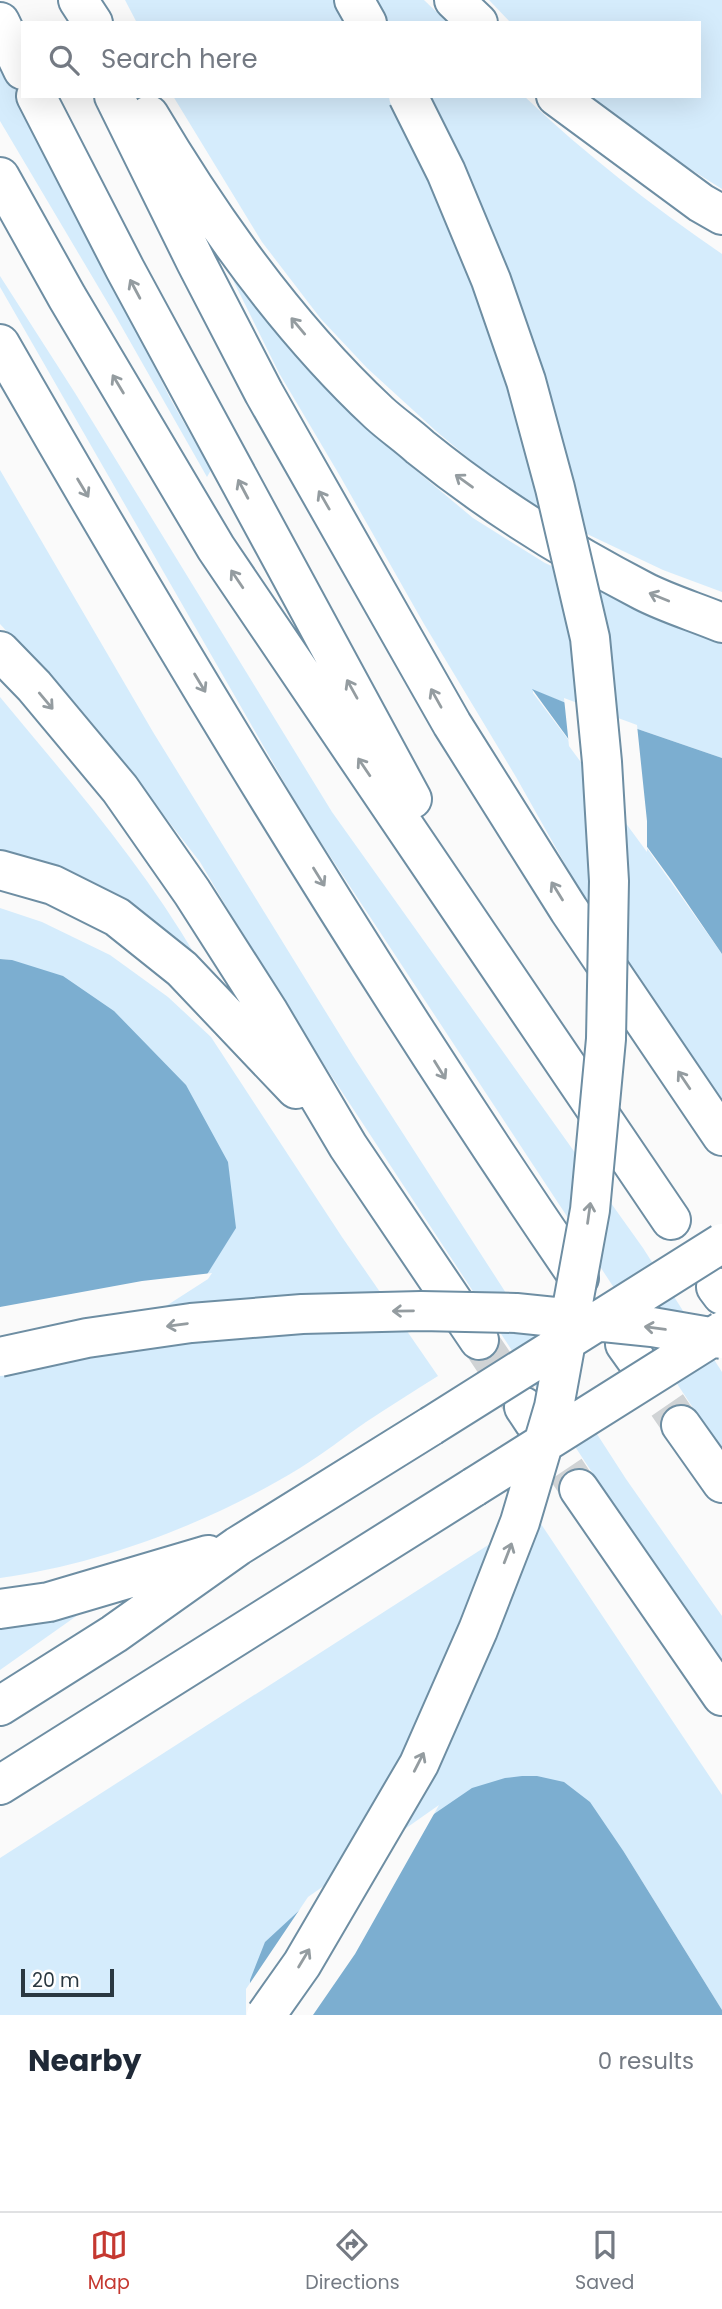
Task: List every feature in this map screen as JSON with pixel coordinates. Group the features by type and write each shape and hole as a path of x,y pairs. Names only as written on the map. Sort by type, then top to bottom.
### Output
{"highway":[{"path":"66,0 77,21"},
{"path":"78,0 92,21"},
{"path":"354,0 366,21"},
{"path":"454,0 476,21"},
{"path":"0,22 21,66"},
{"path":"37,98 138,293 525,1007"},
{"path":"115,98 264,393 452,724 569,910 722,1136"},
{"path":"139,98 180,168 249,268 322,354 380,414 456,476 529,527 645,592 722,623"},
{"path":"266,2015 302,1964 419,1764 478,1630 520,1522 554,1407 590,1210 606,1039 610,881 603,762 590,638 555,488 521,369 486,268 446,173 409,98"},
{"path":"559,98 722,215"},
{"path":"0,177 66,297 216,548 671,1220"},
{"path":"0,344 286,825 476,1126 579,1278"},
{"path":"0,651 34,686 120,789 192,892 268,1011 348,1146 479,1340"},
{"path":"0,870 53,885 117,917 182,969 348,1146"},
{"path":"0,1706 114,1634 238,1546 431,1426 710,1282 722,1243"},
{"path":"0,1357 87,1338 191,1323 355,1312 516,1313 652,1327 722,1339"},
{"path":"0,1785 722,1331"},
{"path":"681,1425 722,1483"},
{"path":"579,1489 722,1696"},
{"path":"0,1609 49,1602 238,1546"},
{"path":"0,1809 89,1729"}],"shaded area":[{"path":"125,0 424,0 446,21 136,21"},
{"path":"489,0 722,0 722,189 652,145 591,98 701,98 701,21 509,21"},
{"path":"0,57 171,400 211,470 207,477 0,121"},
{"path":"174,98 526,98 620,179 722,254 722,592 663,570 566,524 498,483 367,368 321,319 262,242"},
{"path":"0,276 75,393 332,812 643,1248 722,1372 722,1452 303,815 0,287"},
{"path":"232,278 289,347 337,399 473,518 545,563 722,639 722,758 533,690 533,693 595,775 722,954 722,1113 674,1043 583,896 279,373"},
{"path":"0,470 153,732 353,1056 626,1479 722,1616 722,1666 279,996 200,862 93,724 0,624"},
{"path":"0,697 129,856 197,958 147,918 106,891 58,869 0,853"},
{"path":"0,908 42,922 110,955 168,997 211,1037 342,1237 438,1376 300,1468 230,1506 193,1523 117,1551 0,1578 0,1372 12,960 0,959"},
{"path":"535,1515 722,1795 722,2010 624,1852 522,1776 250,2015 0,2015 0,1858"},
{"path":"92,1605 0,1670 0,1622"}],"water":[{"path":"532,689 588,712 722,758 722,954 672,881"},
{"path":"0,959 12,960 63,976 114,1011 186,1085 228,1162 236,1228 206,1276 0,1372"},
{"path":"522,1776 537,1776 564,1782 590,1802 722,2010 722,2015 250,2015 250,1980 265,1942 317,1894 472,1788"}],"pier":[{"path":"564,698 637,725 647,821 647,852 569,746"},
{"path":"212,1273 208,1279 166,1306 9,1376 0,1375 0,1307 142,1281"},
{"path":"439,1805 355,1954 313,2015 246,2015 246,1989 308,1897"}],"tunnel":[{"path":"479,1340 524,1407"},
{"path":"635,1358 681,1425"},
{"path":"534,1422 579,1489"}]}
